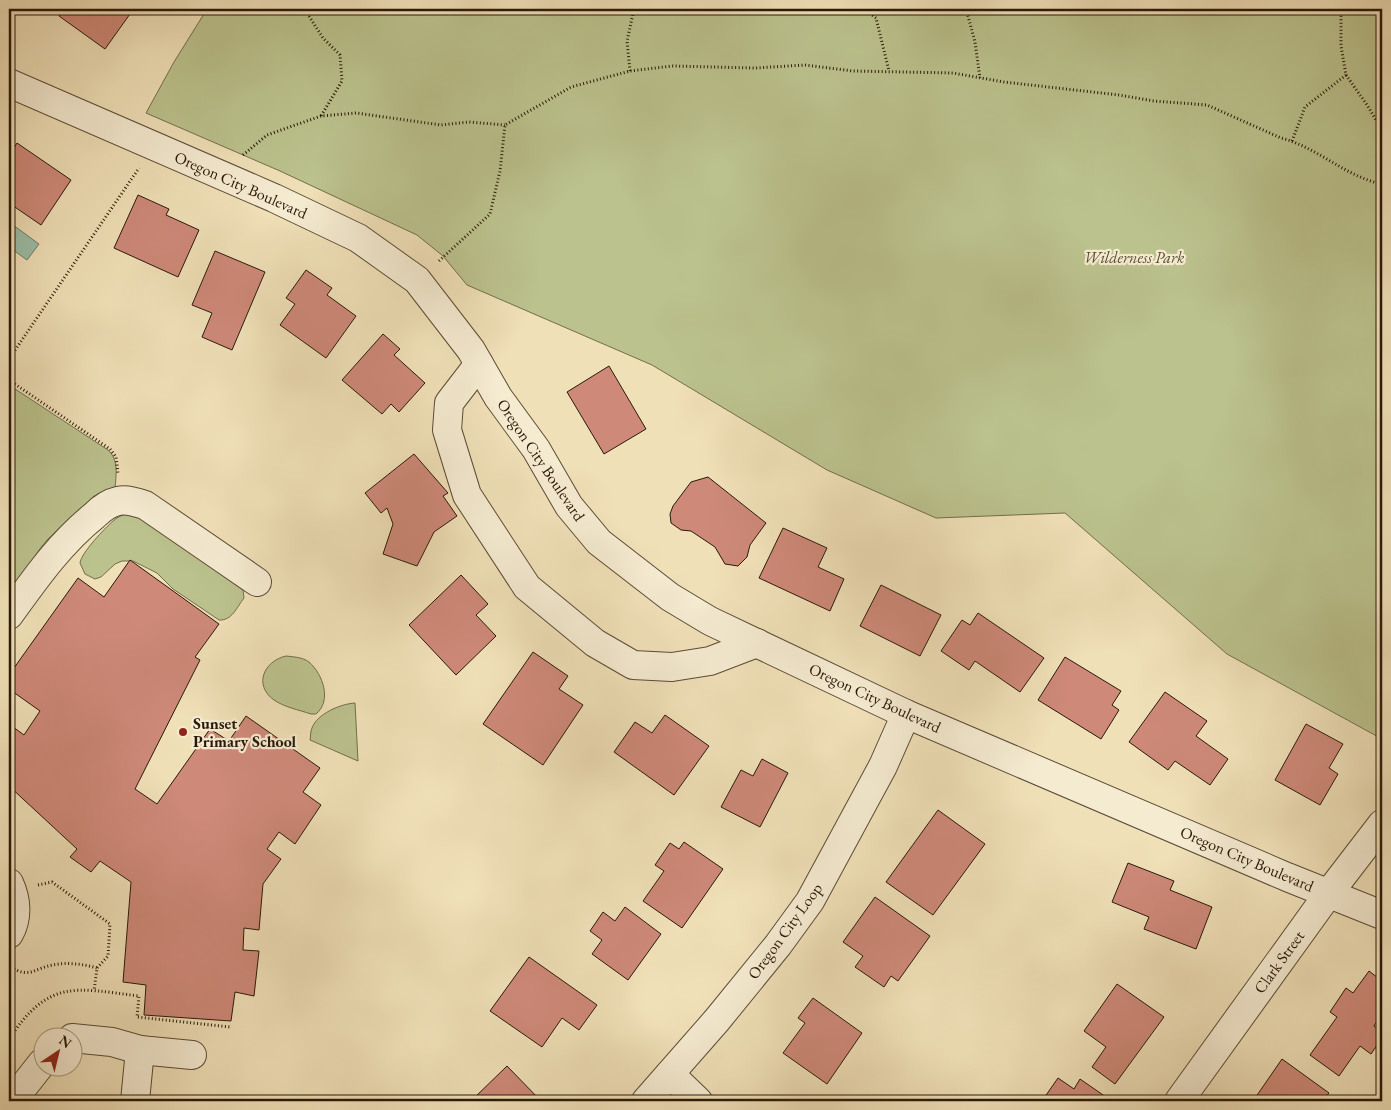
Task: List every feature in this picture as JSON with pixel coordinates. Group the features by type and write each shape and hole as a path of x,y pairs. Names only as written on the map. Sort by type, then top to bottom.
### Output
{"street":[{"name":"Oregon City Boulevard","path":"9,83 274,198 358,238 417,280 471,350 498,397 536,449 568,506 599,542 670,597 710,621 906,714 1287,877 1382,915"},
{"path":"479,364 449,403 447,430 467,495 527,587 595,643 633,665 672,667 710,661 757,643"},
{"path":"9,615 49,559 61,546 104,507 117,501 130,501 144,505 257,582"},
{"name":"Oregon City Loop","path":"646,1101 753,976 810,901 883,766 906,714"},
{"name":"Clark Street","path":"1179,1101 1329,893 1382,824"},
{"path":"9,934 15,917 12,894"},
{"path":"82,1039 112,1042 140,1050 192,1055"},
{"path":"135,1101 140,1050"},
{"path":"670,1074 698,1101"},
{"path":"12,1101 32,1076"}],"path":[{"path":"302,9 305,10 323,38 340,55 342,82 320,116"},
{"path":"630,71 627,41 634,9"},
{"path":"864,9 876,18 889,71"},
{"path":"966,9 975,42 980,78"},
{"path":"1341,9 1342,46 1346,75 1382,130"},
{"path":"220,175 267,135 320,116 356,113 410,119 441,125 469,122 505,125 571,87 630,71 672,66 755,68 805,65 853,71 953,74 1154,101 1207,105 1281,138 1292,141 1348,171 1382,184"},
{"path":"1292,141 1304,107 1346,75"},
{"path":"440,260 490,214 500,170 505,125"},
{"path":"9,359 139,168"},
{"path":"9,380 110,449 116,457 119,467 117,501"},
{"path":"38,885 52,882 110,924 108,956 97,968 94,991"},
{"path":"12,967 26,974 53,965 86,965 97,968"},
{"path":"9,1039 32,1009 55,994 70,991 94,991 139,996 137,1017 230,1027"}],"green space":[{"name":"Wilderness Park","path":"207,9 1382,9 1382,739 1227,654 1065,513 936,518 827,470 652,365 467,285 443,256 417,235 280,171 146,113 174,62"},
{"path":"9,385 108,450 114,458 116,473 115,489 94,496 48,539 9,593"},
{"path":"136,515 144,520 243,590 244,598 231,616 224,620 219,620 173,589 157,573 133,561 122,561 115,564 101,577 95,579 85,574 80,563 89,547 115,520 120,516"},
{"path":"286,656 309,662 322,680 325,695 324,702 316,714 297,710 274,700 264,688 264,674 267,668 278,659"},
{"path":"355,703 358,761 310,740 311,729 319,718 343,705"}],"shaded area":[{"path":"9,222 39,244 27,260 9,247"}],"building":[{"path":"64,9 123,9 130,14 105,49 59,16"},
{"path":"17,143 71,180 41,225 9,203 9,156"},
{"path":"138,195 169,209 166,215 199,230 178,277 114,248"},
{"path":"215,251 265,272 232,350 202,337 212,313 192,305"},
{"path":"306,270 332,288 327,295 356,316 326,358 280,325 295,304 286,298"},
{"path":"383,334 400,349 394,355 425,383 399,412 391,404 382,414 342,380"},
{"path":"609,366 646,429 604,454 567,392"},
{"path":"414,454 448,493 443,496 457,516 434,532 417,566 383,554 393,524 387,508 381,513 365,493"},
{"path":"708,477 766,523 750,545 747,557 738,566 725,564 715,547 691,531 681,530 671,523 670,514 673,506 691,482"},
{"path":"783,528 827,548 818,567 844,579 830,611 759,578"},
{"path":"130,560 219,624 195,657 200,660 135,789 157,804 210,729 229,741 246,716 320,768 303,792 321,805 295,844 279,832 267,849 281,859 263,884 259,930 244,928 243,950 259,951 254,996 235,992 231,1021 144,1015 146,985 123,982 131,882 100,861 91,872 70,857 77,849 9,786 9,724 24,735 40,711 9,689 9,675 78,578 104,597"},
{"path":"461,575 488,604 476,615 496,636 456,675 409,625"},
{"path":"881,585 941,615 920,656 860,626"},
{"path":"978,613 1044,658 1020,692 975,661 969,670 941,651 962,620 970,625"},
{"path":"533,652 568,676 559,689 583,705 543,765 483,724"},
{"path":"1065,657 1121,691 1112,705 1119,710 1101,739 1038,700"},
{"path":"1165,692 1207,721 1196,736 1228,759 1210,785 1175,761 1168,770 1129,742"},
{"path":"665,715 709,746 674,795 614,752 635,722 652,733"},
{"path":"1306,724 1343,744 1329,768 1338,774 1320,805 1275,780"},
{"path":"762,759 788,773 760,827 721,807 741,770 753,776"},
{"path":"938,810 985,844 933,915 886,882"},
{"path":"684,842 723,869 682,928 643,901 664,871 655,865 670,843 679,849"},
{"path":"1128,863 1174,881 1170,890 1212,907 1196,949 1144,929 1149,917 1112,902"},
{"path":"875,897 930,936 898,981 891,976 884,987 855,967 863,956 843,942"},
{"path":"625,907 661,934 628,980 592,954 602,940 590,931 603,912 615,921"},
{"path":"529,957 597,1005 579,1030 562,1018 542,1047 490,1011"},
{"path":"1369,971 1382,981 1382,1014 1374,1026 1382,1032 1382,1038 1371,1054 1360,1046 1339,1076 1310,1055 1337,1017 1330,1012 1346,988 1353,993"},
{"path":"1117,984 1164,1017 1115,1084 1092,1067 1106,1047 1084,1031"},
{"path":"813,998 862,1033 827,1084 783,1053 805,1023 798,1018"},
{"path":"1282,1059 1329,1093 1323,1101 1253,1101"},
{"path":"507,1066 541,1101 471,1101"},
{"path":"1058,1078 1074,1089 1080,1079 1106,1097 1103,1101 1042,1101"}],"place":[{"name":"Sunset Primary School","path":"183,732"}]}
